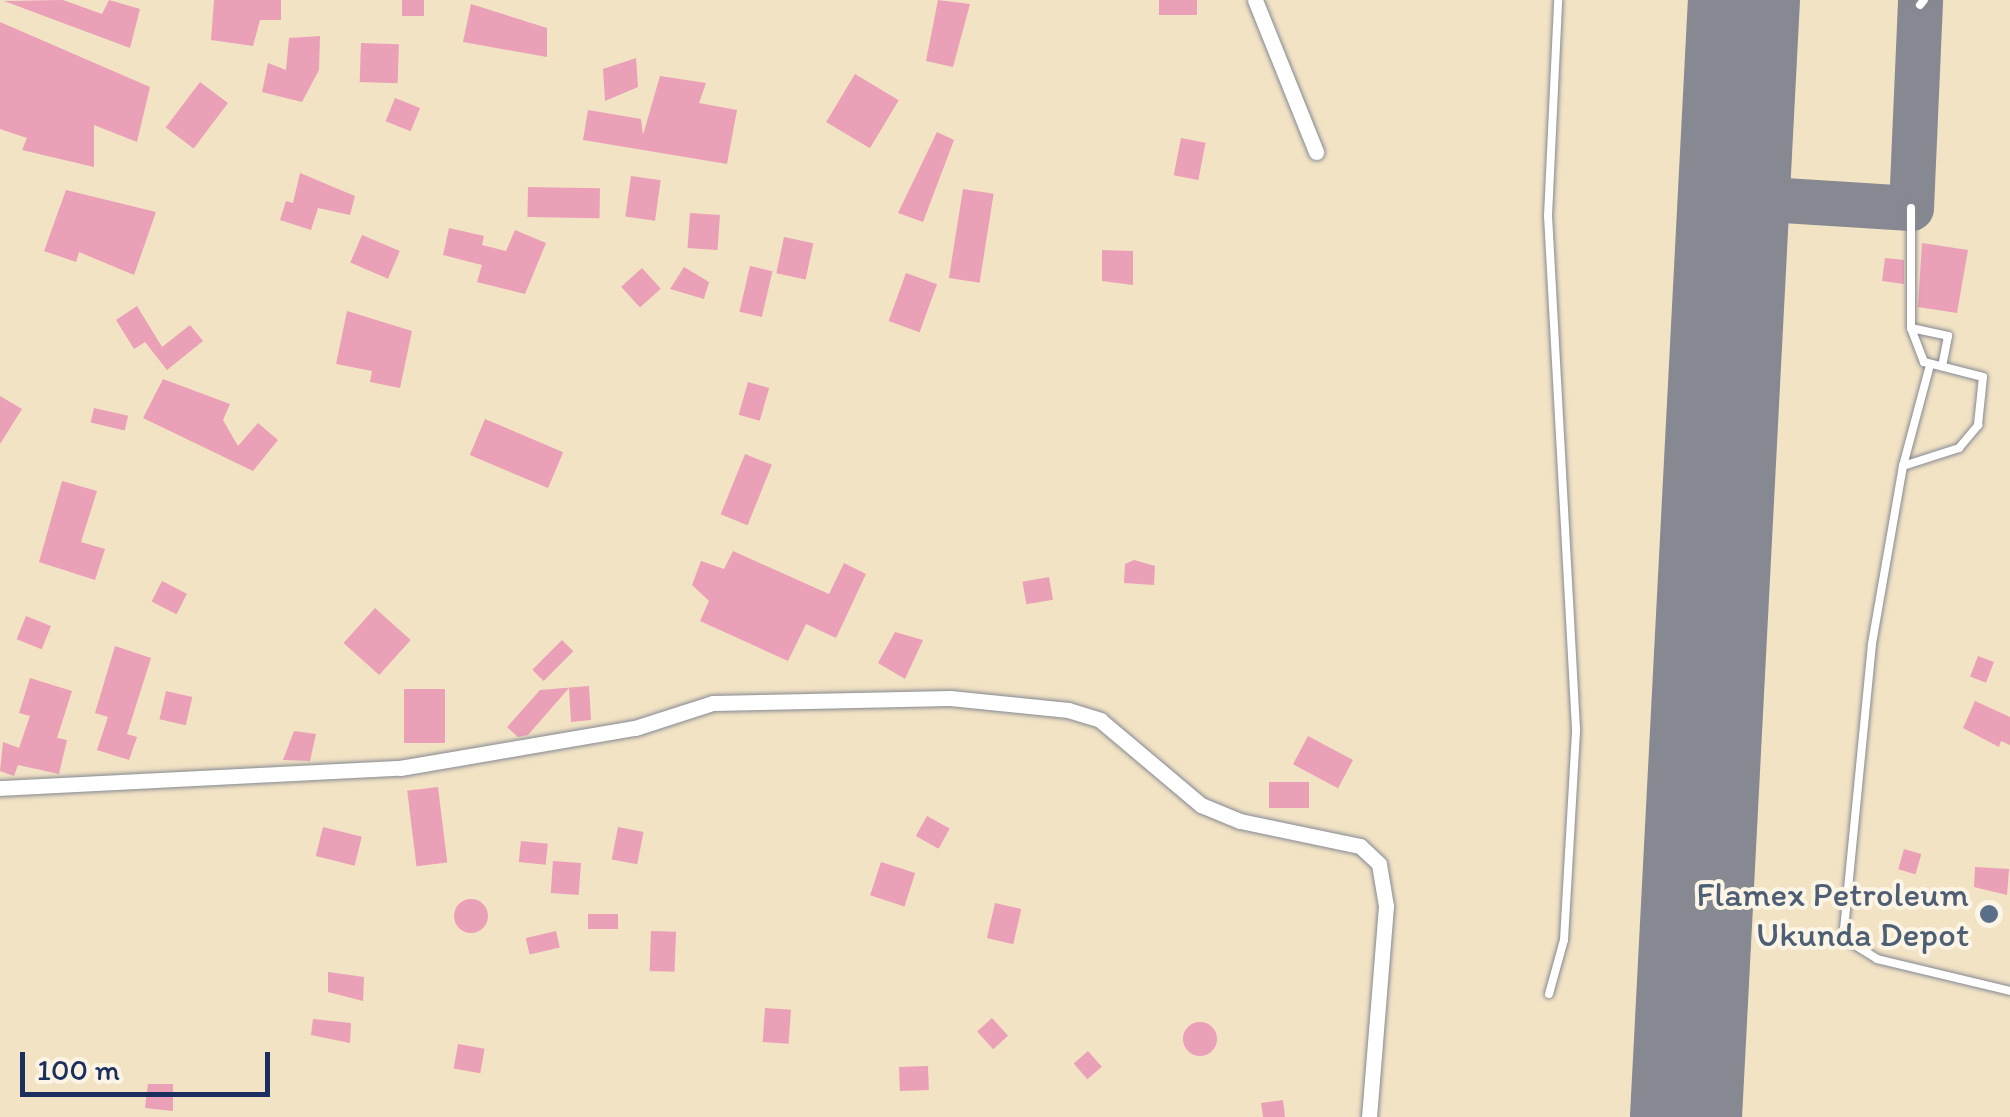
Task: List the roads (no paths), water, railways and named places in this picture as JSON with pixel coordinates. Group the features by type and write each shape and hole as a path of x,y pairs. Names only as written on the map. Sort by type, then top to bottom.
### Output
{"street":[{"path":"1256,0 1316,152"},
{"path":"0,788 400,768 635,728 675,712 732,702 829,705 950,698 1068,710 1100,720 1201,805 1240,822 1360,846 1380,864 1386,906 1369,1117"}],"lane":[{"path":"1549,994 1564,940 1576,729 1548,216 1558,0"},
{"path":"1912,208 1911,328 1930,365 1903,466 1872,644 1844,929 1850,942 1877,960 2010,991"},
{"path":"1911,328 1948,336 1942,366"},
{"path":"1903,466 1959,448 1978,425 1982,377 1930,365"}],"place":[{"name":"Flamex Petroleum Ukunda Depot","path":"1989,914"}]}
